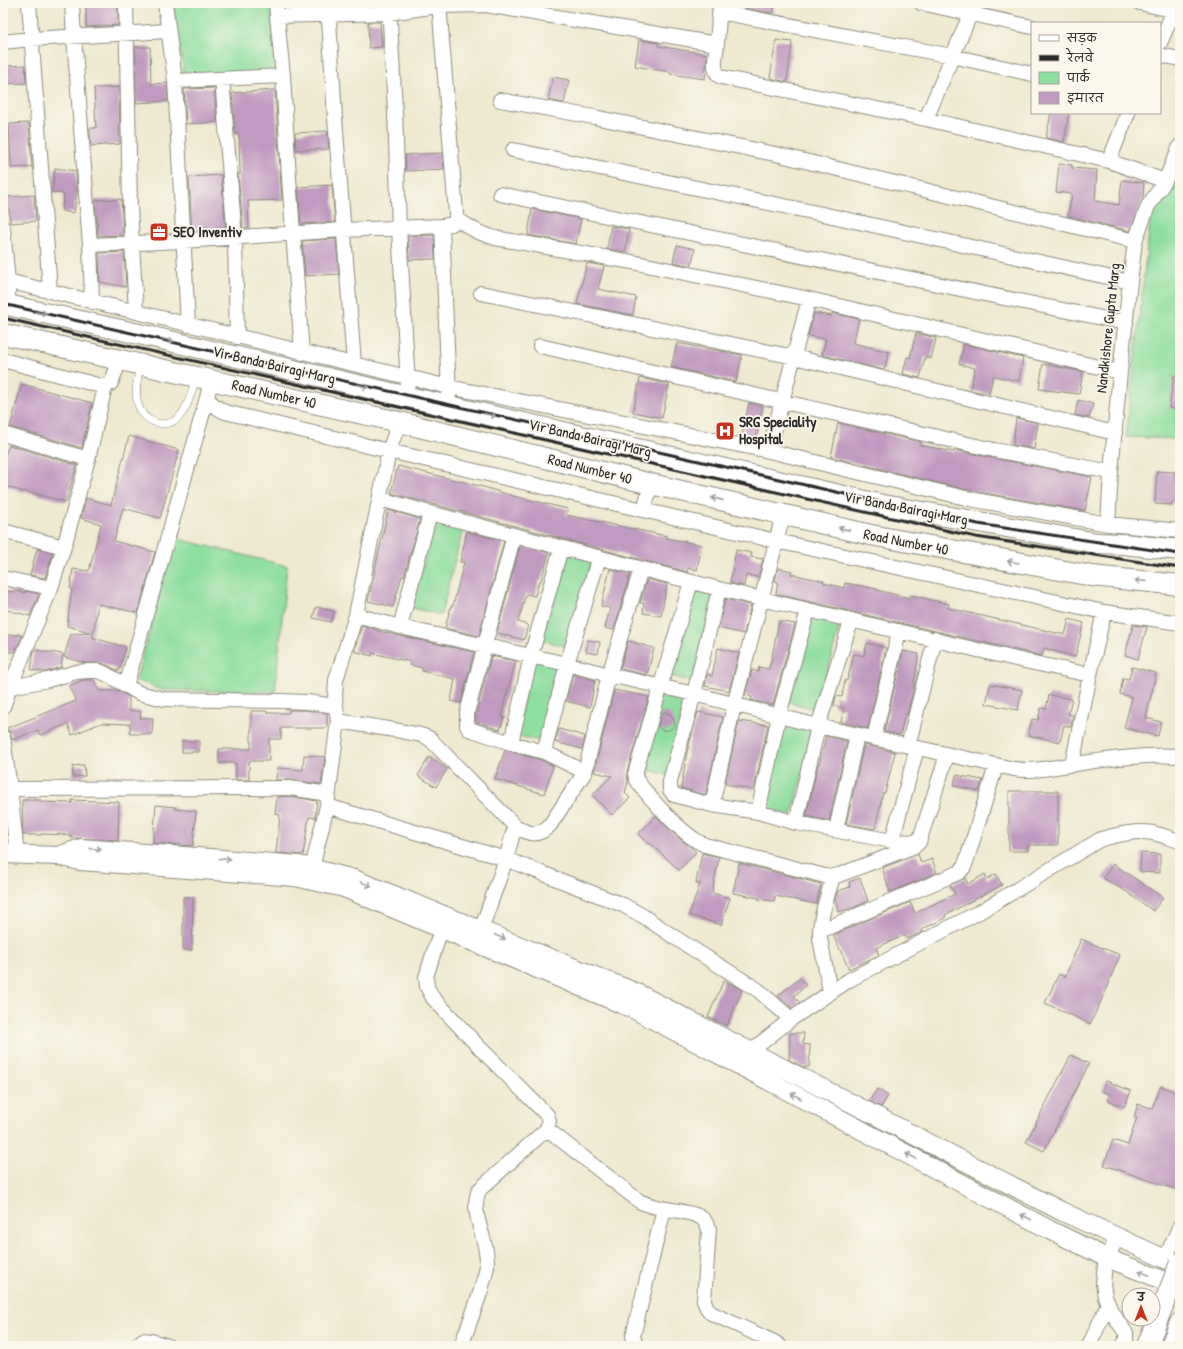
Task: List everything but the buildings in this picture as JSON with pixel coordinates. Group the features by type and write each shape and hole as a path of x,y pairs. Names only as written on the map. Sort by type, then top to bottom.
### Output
{"main road":[{"name":"Vir Banda Bairagi Marg","path":"6,305 157,338 408,397 449,396 876,504 1097,543 1180,550"},
{"name":"Road Number 40","path":"3,334 140,364 205,385 399,422 871,536 1092,576 1180,585"},
{"path":"1147,1346 1175,1262"},
{"path":"1172,1346 1180,1323"}],"street":[{"path":"29,3 50,291"},
{"path":"72,3 90,245 92,302"},
{"path":"126,3 130,207 136,312"},
{"path":"166,3 168,31 175,81 188,325"},
{"path":"921,3 973,8 1031,27"},
{"path":"1140,3 1177,8 1161,41"},
{"path":"90,245 235,238 344,230 442,226 452,224 456,219 456,213 439,5"},
{"path":"302,353 283,76 276,10 486,5 717,44"},
{"path":"389,8 408,397"},
{"path":"1031,74 720,8 715,70 717,74 722,77 926,119 1109,161 1164,181"},
{"path":"926,119 973,8"},
{"path":"329,9 354,364"},
{"path":"3,42 168,31"},
{"path":"1161,55 1180,59"},
{"path":"175,81 283,76"},
{"path":"222,79 235,238 237,337"},
{"path":"500,100 594,116 780,155 1135,241"},
{"path":"1109,161 1128,114"},
{"name":"Nandkishore Gupta Marg","path":"1108,524 1120,372 1135,241 1148,206 1164,181 1180,146"},
{"path":"513,150 827,215 1130,282"},
{"path":"500,194 1126,323"},
{"path":"456,219 478,232 495,238 632,262 809,299 1120,372"},
{"path":"442,226 449,396"},
{"path":"3,228 6,305"},
{"path":"5,281 302,353 408,377 449,396 769,451 970,499 1108,524 1180,531"},
{"path":"481,293 794,357 1115,432"},
{"path":"769,451 809,299"},
{"path":"540,346 994,450 1111,472"},
{"path":"3,360 105,386 111,383 120,360"},
{"path":"205,385 212,404 217,409 225,412 776,541 1104,612 1180,623"},
{"path":"126,686 205,385"},
{"path":"3,707 51,588 88,459 105,386"},
{"path":"312,868 328,800 338,720 335,700 336,680 356,615 389,451 399,422"},
{"path":"3,434 88,459"},
{"path":"644,510 651,484"},
{"path":"380,499 719,589 762,598 851,621 1090,675"},
{"path":"966,520 970,499"},
{"path":"400,627 430,513"},
{"path":"712,805 734,705 783,515"},
{"path":"3,531 64,547"},
{"path":"514,535 467,714 466,726 469,729 544,752 585,772"},
{"path":"511,743 531,656 561,548"},
{"path":"544,752 567,664 599,557"},
{"path":"338,720 421,735 429,738 515,826 525,832 534,834 545,829 550,825 585,772 609,675 641,568"},
{"path":"3,578 51,588"},
{"path":"691,582 634,774 636,779 660,808 691,838 705,845 821,875 833,876 915,846 919,842 947,755"},
{"path":"719,589 694,694 671,775 670,790 674,794 712,805 758,812 796,823 892,841 919,842"},
{"path":"758,812 779,715 808,610"},
{"path":"1072,765 1104,612"},
{"path":"356,615 400,627 485,645 694,694 818,726 996,766 1031,771 1144,756 1180,756"},
{"path":"796,823 818,726 851,621"},
{"path":"874,738 899,631"},
{"path":"892,841 935,640"},
{"path":"10,687 48,680 83,671 99,671 139,693 164,700 282,701 307,702 336,706"},
{"path":"836,830 857,735"},
{"path":"3,737 10,789 10,854 58,856 80,861 295,877 344,888 633,1009 1050,1230 1107,1258 1180,1287"},
{"path":"820,931 960,872 967,859 996,766"},
{"path":"10,789 290,788 506,859 599,895 643,916 758,990 791,1019"},
{"path":"481,930 506,859 515,826"},
{"path":"751,1051 791,1019 849,980 981,911 1101,839 1115,835 1152,833 1180,841"},
{"path":"58,856 81,848 299,865 354,879 635,992 1061,1211 1175,1262 1180,1226"},
{"path":"830,992 820,931 833,876"},
{"path":"441,929 426,977 427,987 432,998 547,1115 549,1121 547,1129 479,1190 475,1206 484,1242 487,1262 484,1280 462,1346"},
{"path":"547,1129 632,1196 645,1204 695,1214 702,1218 707,1223 709,1229 704,1301 707,1308 711,1313 780,1346"},
{"path":"638,1346 634,1343 633,1336 664,1209"},
{"path":"1117,1237 1107,1258 1103,1283 1105,1297 1112,1313 1126,1333 1126,1340 1123,1346"},
{"path":"1089,1346 1108,1304"},
{"path":"136,1346 143,1340 168,1346"}],"lane":[{"path":"140,364 136,399 145,416 151,421 159,423 172,422 179,418 187,404 205,385"}],"green space":[{"path":"173,3 272,3 275,80 184,76"},
{"path":"1180,167 1180,439 1126,437 1151,213 1174,180"},
{"path":"434,522 463,529 441,615 412,608"},
{"path":"175,538 287,566 275,692 161,690 136,680"},
{"path":"563,553 592,561 570,647 541,640"},
{"path":"692,589 713,594 693,682 668,675"},
{"path":"811,616 840,623 818,710 789,702"},
{"path":"534,659 563,666 544,742 515,735"},
{"path":"661,692 687,699 668,775 641,768"},
{"path":"785,721 814,729 792,815 763,808"}],"railway":[{"path":"3,304 978,524 1180,554"},
{"path":"3,318 976,537 1180,568"}],"place":[{"name":"SEO Inventiv","path":"159,232"},
{"name":"SRG Speciality Hospital","path":"725,431"}]}
